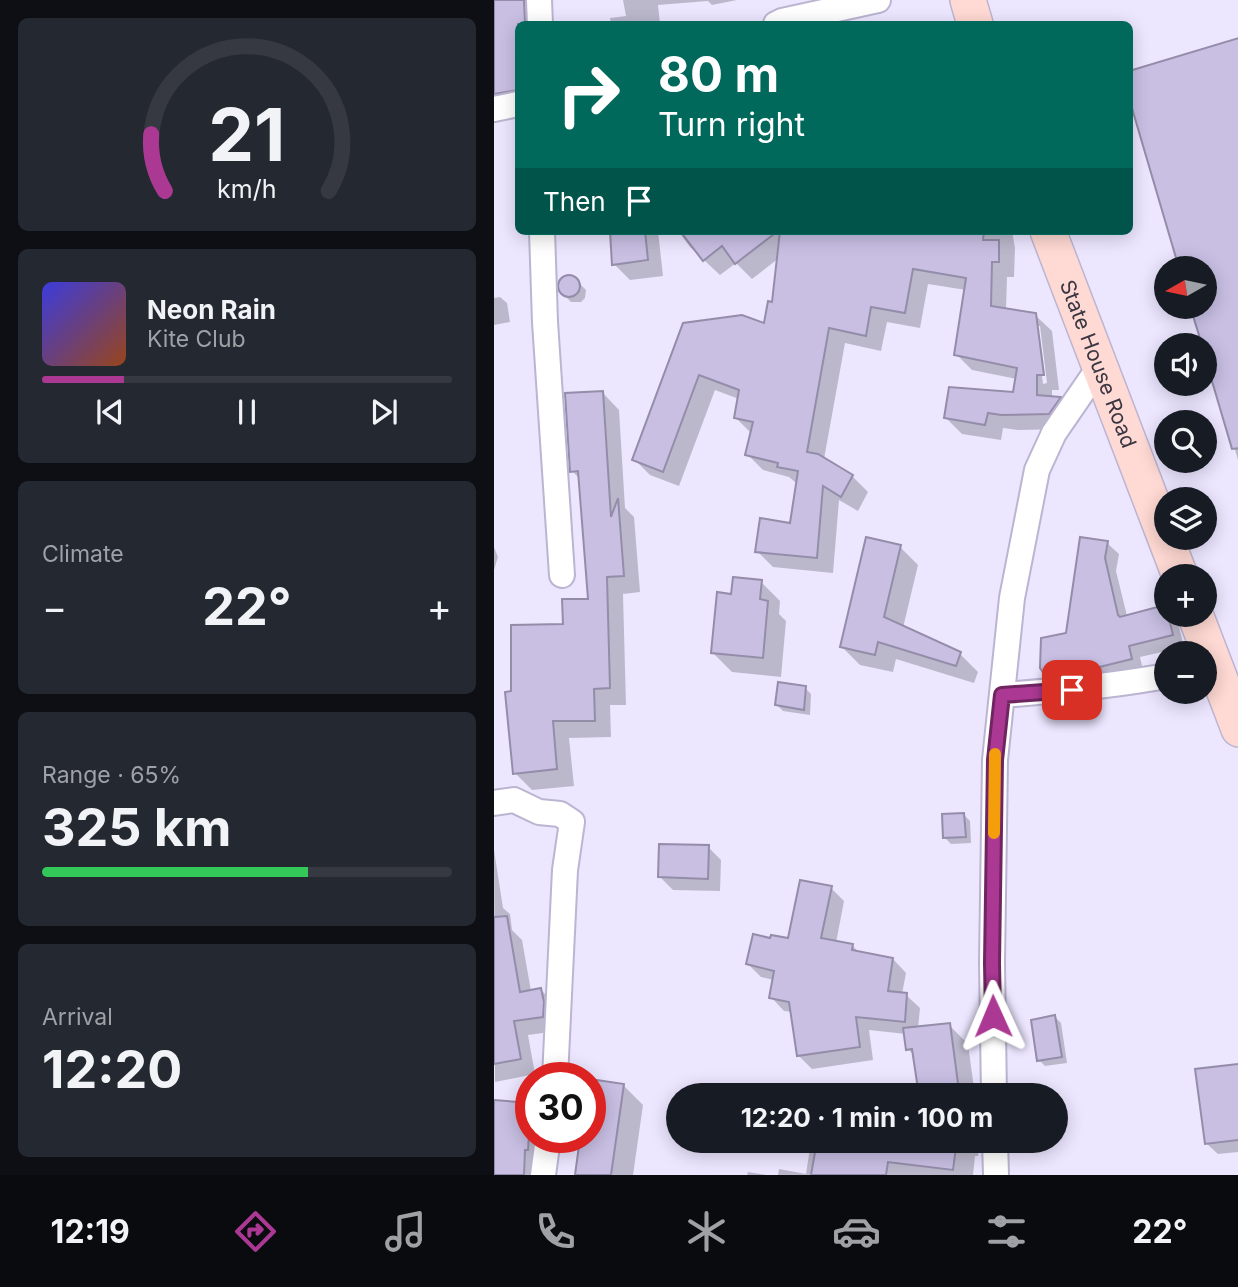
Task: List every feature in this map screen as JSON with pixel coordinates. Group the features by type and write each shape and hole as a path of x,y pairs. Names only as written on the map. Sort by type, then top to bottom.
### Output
{"main road":[{"path":"968,0 974,21"},
{"name":"State House Road","path":"1050,235 1175,564"},
{"path":"1217,686 1238,729"}],"street":[{"path":"539,0 540,21"},
{"path":"786,21 878,0"},
{"path":"494,109 515,105"},
{"path":"542,235 545,322 562,575"},
{"path":"994,1083 992,963 995,760 1012,598 1037,470 1054,433 1100,366"},
{"path":"1002,695 1072,690 1154,678"},
{"path":"494,803 514,800 539,812 560,814 572,822 565,870 556,1062"},
{"path":"543,1175 546,1153"},
{"path":"995,1153 996,1175"}],"building":[{"path":"494,0 524,0 525,21 515,21 515,90 494,94"},
{"path":"1239,38 1239,448 1232,449 1216,396 1217,333 1198,333 1194,319 1217,319 1217,256 1175,256 1133,112 1133,70"},
{"path":"610,235 645,235 648,260 612,265"},
{"path":"683,235 773,235 735,264 722,246 703,261"},
{"path":"780,235 984,235 983,240 999,240 999,262 992,262 991,306 1036,313 1044,375 1037,375 1037,395 1061,397 1049,414 988,413 985,425 944,418 949,387 1013,392 1017,368 954,355 966,278 913,269 905,313 871,307 866,336 829,328 807,452 818,454 853,475 841,497 823,486 817,558 755,552 760,518 790,523 798,471 777,467 778,463 745,455 753,422 734,418 739,390 699,375 663,472 632,460 683,323 742,315 764,323 768,301 772,302"},
{"path":"565,275 573,275 580,282 580,290 573,297 565,297 558,290 558,282"},
{"path":"603,391 611,517 618,498 624,576 607,577 610,688 594,689 595,721 553,721 557,769 513,774 505,692 511,691 511,625 563,624 562,599 588,599 578,471 570,472 565,393"},
{"path":"866,537 901,545 884,617 961,652 956,666 878,642 875,655 840,647"},
{"path":"1080,537 1108,541 1105,558 1118,615 1120,617 1154,608 1154,627 1171,627 1173,635 1129,646 1132,659 1087,672 1049,676 1044,674 1040,668 1041,638 1066,633"},
{"path":"733,577 762,580 760,599 768,601 763,658 711,653 717,592 731,594"},
{"path":"778,682 806,686 804,710 775,705"},
{"path":"964,813 966,837 943,838 942,814"},
{"path":"659,844 709,845 708,879 658,877"},
{"path":"800,880 832,886 821,938 853,944 852,950 893,958 888,991 907,993 905,1022 856,1017 860,1047 797,1056 789,1002 769,998 774,971 746,964 753,934 788,938"},
{"path":"507,916 520,992 541,988 543,1017 514,1021 521,1059 494,1064 494,917"},
{"path":"1055,1015 1062,1057 1037,1061 1031,1020"},
{"path":"950,1023 958,1083 917,1083 912,1049 906,1050 903,1028"},
{"path":"1239,1064 1239,1140 1205,1144 1195,1069"},
{"path":"606,1081 624,1084 611,1175 575,1175 578,1153 606,1153"},
{"path":"494,1100 515,1102 515,1153 525,1153 524,1175 494,1175"},
{"path":"815,1153 955,1153 953,1170 888,1162 886,1175 811,1175"}],"slow traffic":[{"path":"994,833 995,754"}],"route":[{"path":"993,1016 995,760 1002,695 1072,690"}]}
